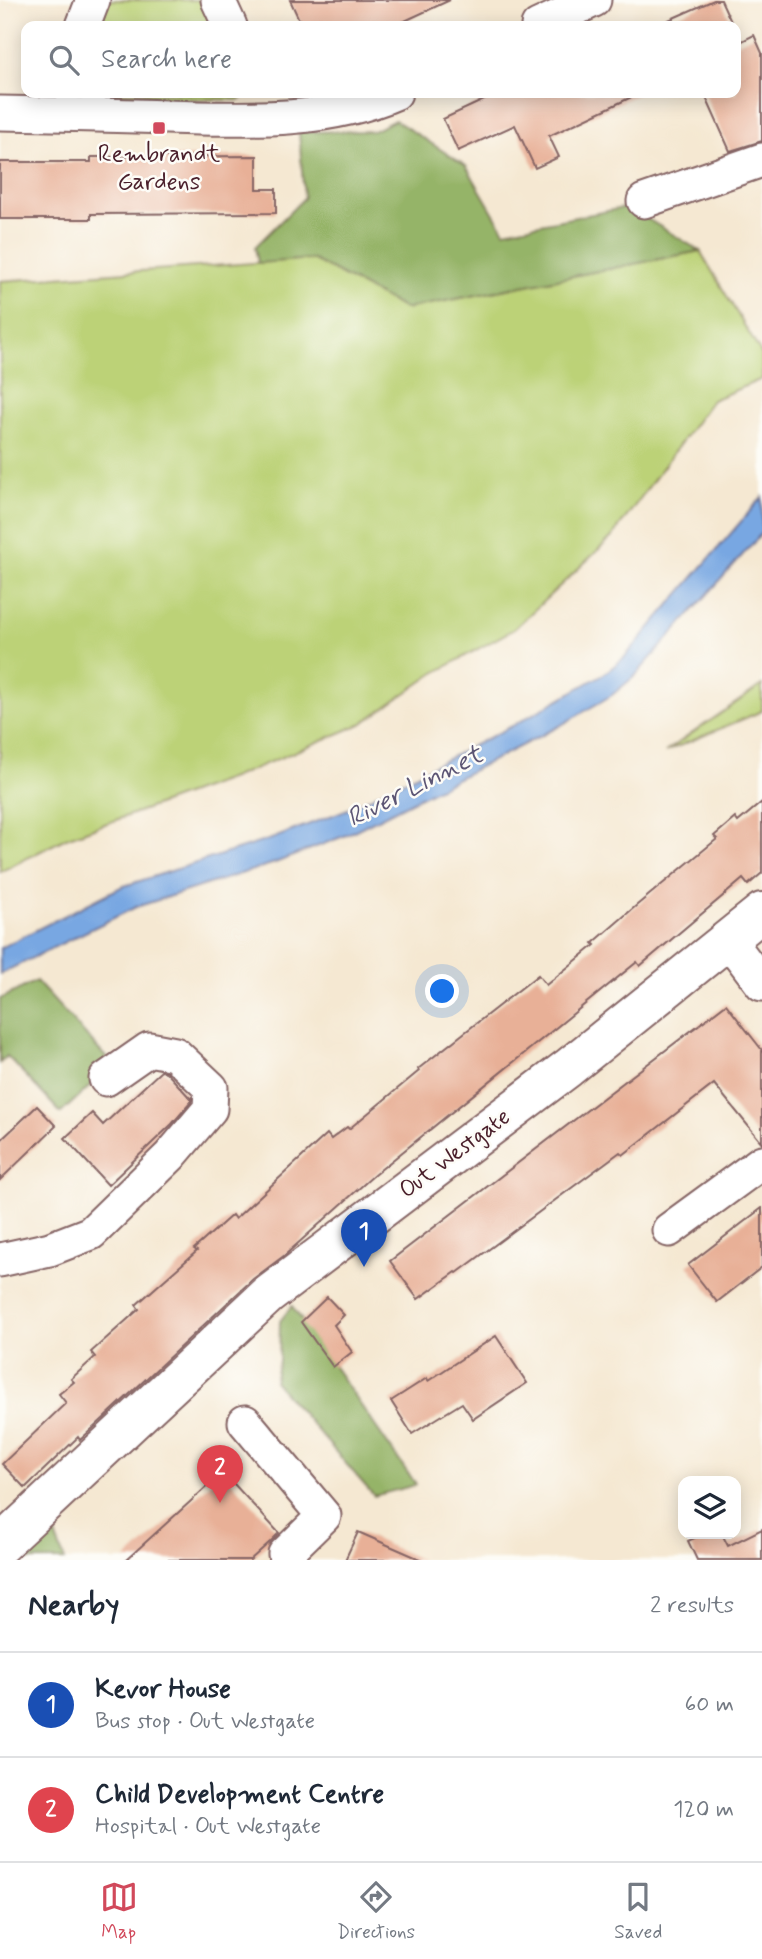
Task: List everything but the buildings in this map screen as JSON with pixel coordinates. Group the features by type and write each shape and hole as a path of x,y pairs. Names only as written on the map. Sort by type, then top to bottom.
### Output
{"main road":[{"name":"Out Westgate","path":"1,1542 268,1295 568,1069 762,912"}],"street":[{"path":"85,21 93,0"},
{"path":"218,0 228,21"},
{"path":"549,21 594,0"},
{"path":"0,113 55,103 260,106 318,114 369,104 383,98"},
{"path":"644,201 762,160"},
{"path":"728,939 762,984"},
{"path":"0,1261 50,1249 92,1233 170,1156 210,1109 211,1088 175,1054 149,1049 106,1079"},
{"path":"669,1230 762,1163"},
{"path":"245,1422 324,1516 285,1554 286,1560"}],"green space":[{"path":"105,0 208,0 217,21 98,21"},
{"path":"143,98 242,98 240,100"},
{"path":"395,120 466,166 504,231 628,207 700,251 405,309 312,259 258,263 255,247 304,198 299,132 373,131"},
{"path":"700,251 762,355 762,379 712,400 612,537 514,629 433,674 361,724 232,778 66,838 0,872 0,281 312,259 405,309"},
{"path":"762,685 762,711 665,752"},
{"path":"36,981 113,1065 61,1113 7,1056 0,1063 0,999"},
{"path":"292,1306 416,1485 374,1496 274,1381 279,1361 280,1321"},
{"path":"54,1533 65,1560 25,1560"}],"water":[{"name":"River Linnet","path":"762,497 762,533 635,676 612,695 556,728 344,836 275,863 136,907 0,974 0,948 121,887 274,838 348,809 512,726 605,673 624,658"}],"place":[{"name":"Rembrandt Gardens","path":"159,128"},
{"name":"Kevor House","path":"364,1267"},
{"name":"Child Development Centre","path":"220,1503"}]}
